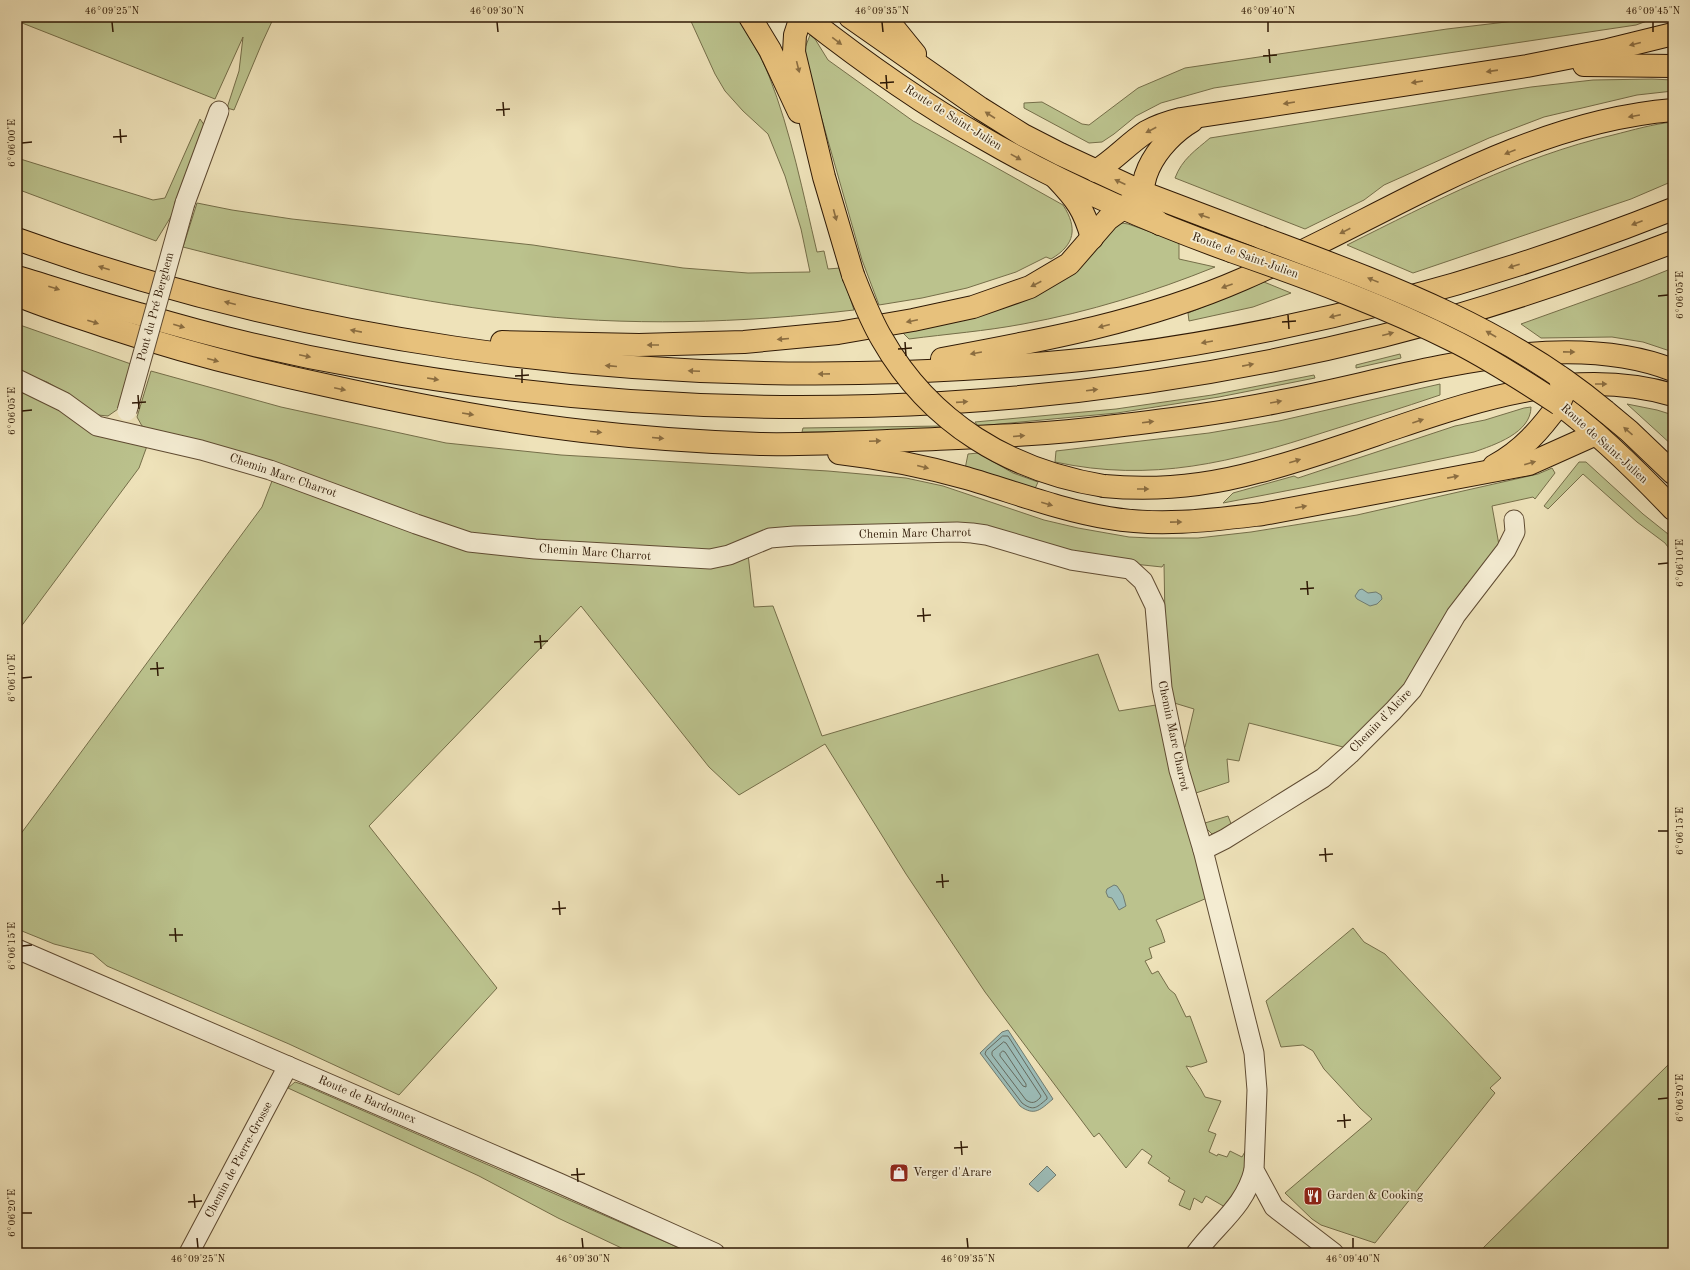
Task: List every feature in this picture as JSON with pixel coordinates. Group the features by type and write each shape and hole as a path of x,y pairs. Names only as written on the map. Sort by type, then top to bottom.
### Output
{"main road":[{"path":"750,17 770,50 809,130 853,275 871,318 892,356 921,391 954,423 992,448 1030,467 1073,481 1104,486 1160,488 1182,487 1232,478 1311,456 1449,410 1507,394 1528,390 1581,384 1611,384 1639,387 1673,395"},
{"path":"801,17 795,36 794,45 804,89 809,130"},
{"name":"Route de Saint-Julien","path":"806,17 846,48 932,107 982,138 1056,178 1160,224 1302,276 1405,318 1460,344 1522,380 1561,410 1596,434 1673,509"},
{"name":"Route de Saint-Julien","path":"850,17 935,78 1023,135 1144,193 1372,279 1434,305 1485,331 1560,377 1629,431 1673,473"},
{"path":"885,17 935,78"},
{"path":"1096,171 1152,129 1181,119 1527,66 1608,50 1673,34"},
{"path":"1527,66 1631,64 1673,66"},
{"path":"862,373 1039,341 1132,319 1242,280 1443,182 1536,141 1611,120 1673,110"},
{"path":"1160,224 1150,215 1145,204 1144,193 1146,172 1162,147 1182,127 1202,116"},
{"path":"1056,178 1077,201 1082,209 1092,238"},
{"path":"395,338 639,345 705,344 796,338 888,325 973,307 1030,287 1069,264 1108,219 1144,193"},
{"path":"17,239 112,270 197,295 282,316 395,338 513,356 627,367 736,372 862,373 950,370 1069,362 1161,350 1255,333 1336,316 1451,286 1549,255 1673,209"},
{"path":"17,277 136,314 235,340 357,366 453,382 534,393 668,404 758,407 849,407 923,405 1056,394 1178,378 1291,356 1384,335 1484,307 1584,275 1673,242"},
{"path":"17,295 73,315 203,357 256,371 404,402 584,431 683,440 766,444 1012,436 1101,428 1170,419 1282,401 1447,365 1559,352 1617,355 1638,359 1673,370"},
{"path":"1478,473 1501,462 1516,452 1561,410 1563,395 1560,377"},
{"path":"766,444 906,463 965,478 1046,504 1110,518 1149,522 1180,522 1262,514 1529,464 1596,434"}],"street":[{"name":"Pont du Pré Berghem","path":"121,433 185,203 219,111"},
{"name":"Chemin Marc Charrot","path":"17,379 64,402 97,426 121,433 201,450 270,470 469,542 535,549 710,559 729,555 770,538 794,536 957,532 986,535 1071,560 1130,570 1143,580 1155,606 1162,688 1179,770 1203,850 1254,1053 1257,1090 1254,1170"},
{"name":"Chemin d'Alcire","path":"1203,850 1224,839 1323,778 1350,754 1412,690 1456,615 1506,550 1514,532 1514,520"},
{"name":"Route de Bardonnex","path":"17,949 552,1180 715,1253"},
{"name":"Chemin de Pierre-Grosse","path":"189,1253 288,1066"},
{"path":"1196,1253 1241,1202 1251,1182 1254,1170"},
{"path":"1254,1170 1274,1206 1334,1253"}],"green space":[{"path":"17,17 274,17 234,110 227,108 239,71 243,37 215,99 17,21"},
{"path":"689,17 737,17 754,46 769,76 784,119 817,252 824,251 828,269 840,268 854,310 769,318 684,322 641,322 556,317 472,308 389,294 306,277 183,247 197,203 292,219 533,245 683,268 748,273 810,272 801,229 785,176 768,134 743,111 725,91 715,74"},
{"path":"1548,17 1658,17 1636,25 1214,88 1161,103 1136,116 1102,142 1089,143 1024,108 1024,103 1042,102 1082,124 1089,125 1138,88 1185,68 1447,29"},
{"path":"810,35 815,39 828,60 913,121 1063,205 1071,221 1072,229 1072,235 1065,248 1051,259 1046,257 1016,272 967,288 922,298 879,305 862,260 805,60 805,48"},
{"path":"1593,80 1673,80 1673,91 1637,95 1544,117 1489,138 1384,185 1364,200 1305,229 1175,178 1185,160 1210,138 1531,87"},
{"path":"200,119 207,129 175,210 156,241 17,189 17,158 153,200 165,198"},
{"path":"1673,122 1673,181 1631,199 1413,273 1347,245 1444,197 1544,155 1613,135"},
{"path":"1122,223 1179,242 1179,259 1215,267 1144,293 1072,314 1023,324 995,329 909,339 900,330 967,317 1116,225"},
{"path":"1673,268 1673,352 1643,342 1612,337 1541,338 1521,324 1638,282"},
{"path":"1264,282 1291,293 1253,307 1189,321 1188,313"},
{"path":"17,324 131,364 118,409 108,416 98,415 47,382 17,371"},
{"path":"1400,354 1401,358 1356,368 1356,365"},
{"path":"151,371 281,407 446,443 561,455 828,471 906,478 943,486 1044,520 1129,537 1198,538 1251,532 1357,515 1538,474 1552,468 1555,473 1535,499 1533,497 1492,506 1499,545 1477,578 1466,585 1401,690 1347,748 1249,723 1239,761 1227,759 1229,782 1196,793 1205,823 1228,816 1232,826 1212,834 1200,822 1180,746 1185,747 1194,709 1171,702 1166,674 1164,564 1162,567 1115,562 994,531 746,542 700,552 490,536 463,531 234,450 152,430 142,426 137,417"},
{"path":"1314,375 1315,378 1219,397 1117,413 978,426 975,422 1116,409 1212,395"},
{"path":"1440,384 1440,395 1291,443 1225,460 1159,470 1091,468 1055,462 1056,451 1209,433 1279,421"},
{"path":"17,390 58,407 91,433 147,446 139,468 17,632"},
{"path":"1627,404 1673,415 1673,446"},
{"path":"1531,407 1525,424 1518,431 1501,442 1474,452 1223,503 1233,493 1294,476 1298,478 1455,426 1485,420"},
{"path":"941,426 941,430 802,432 803,428"},
{"path":"978,453 1013,473 1038,482 1034,491 965,469 968,454"},
{"path":"1579,462 1586,462 1643,514 1673,538 1673,554 1665,543 1637,522 1583,474 1548,509 1544,506"},
{"path":"272,481 442,541 748,554 754,607 773,606 822,736 1098,654 1119,711 1156,705 1207,898 1156,920 1165,942 1149,948 1152,958 1145,961 1152,974 1158,971 1169,989 1175,994 1186,1017 1190,1016 1207,1062 1191,1067 1186,1066 1205,1097 1221,1101 1208,1131 1216,1134 1209,1152 1217,1156 1218,1154 1227,1157 1230,1151 1242,1157 1247,1148 1246,1171 1233,1198 1225,1207 1206,1196 1202,1203 1194,1198 1190,1210 1179,1205 1185,1191 1168,1181 1170,1178 1148,1163 1152,1156 1142,1149 1126,1168 1099,1133 1094,1137 985,992 906,874 825,744 739,795 709,767 581,606 369,826 497,988 399,1095 289,1044 107,966 93,954 54,944 17,929 17,839 262,507"},
{"path":"1353,928 1364,942 1385,954 1501,1078 1490,1088 1495,1093 1375,1243 1321,1225 1312,1219 1285,1193 1372,1119 1324,1069 1313,1051 1303,1045 1281,1047 1266,1001"},
{"path":"1673,1060 1673,1253 1478,1253"},
{"path":"295,1082 691,1253 632,1253 558,1218 479,1176 288,1088"}],"water":[{"path":"1362,589 1368,593 1376,592 1381,595 1382,599 1377,604 1370,606 1357,599 1355,596 1359,590"},
{"path":"1114,885 1117,886 1123,895 1126,906 1119,910 1112,898 1108,897 1106,892 1107,889"},
{"path":"1008,1030 1053,1099 1041,1109 1030,1111 1020,1106 980,1053 1002,1032"},
{"path":"1047,1166 1056,1175 1038,1192 1029,1184"}],"place":[{"name":"Verger d'Arare","path":"899,1173"},
{"name":"Garden & Cooking","path":"1313,1196"}]}
